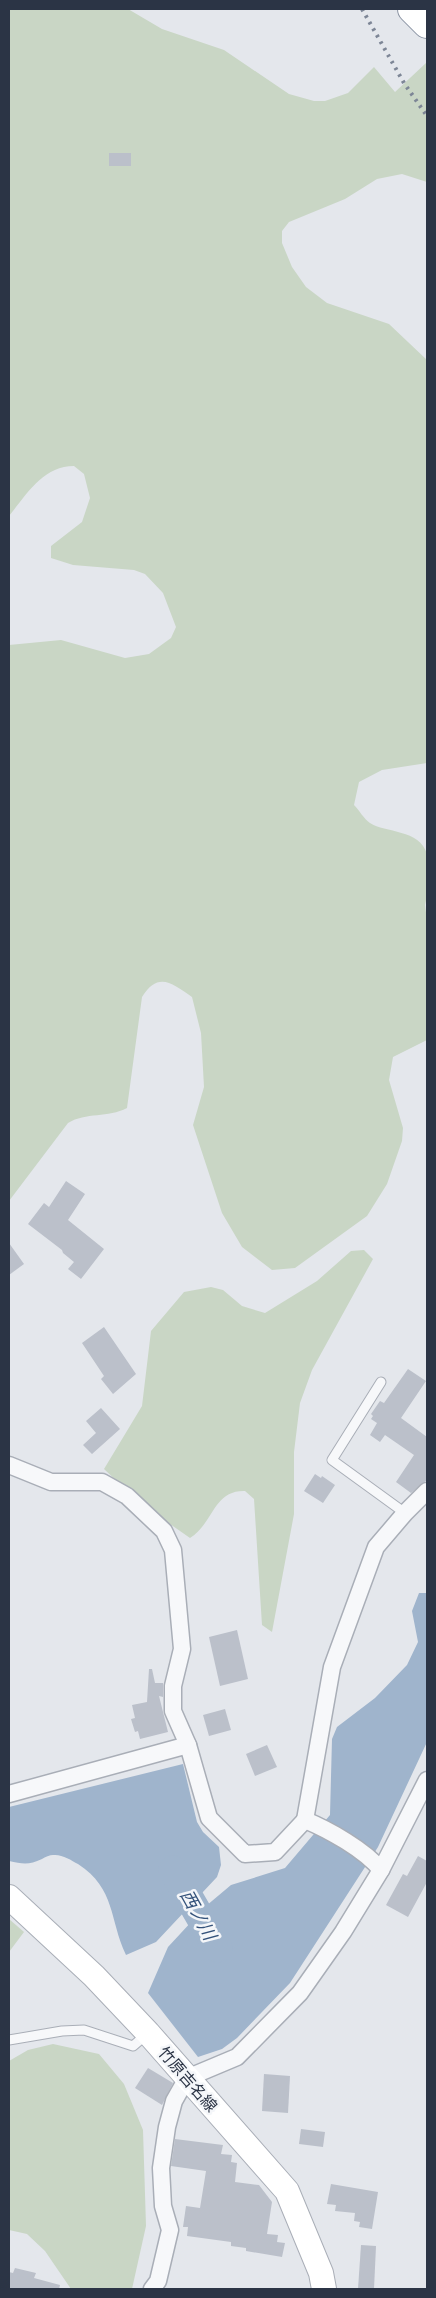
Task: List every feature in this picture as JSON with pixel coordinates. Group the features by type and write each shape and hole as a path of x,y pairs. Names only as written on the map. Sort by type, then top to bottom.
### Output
{"highway":[{"path":"412,9 427,24"}],"main road":[{"name":"竹原吉名線","path":"9,1897 94,1976 287,2191 321,2273 324,2289"}],"street":[{"path":"9,1465 51,1482 102,1482 127,1496 164,1531 173,1550 182,1649 173,1686 173,1711 188,1745 209,1818 245,1854 275,1852 312,1823 332,1667 376,1547 404,1513 427,1491"},
{"path":"9,1794 188,1745"},
{"path":"152,2289 158,2281 170,2230 164,2206 162,2168 167,2127 174,2101 187,2078 237,2057 300,1993 343,1932 377,1866 427,1780"},
{"path":"312,1823 377,1866"}],"lane":[{"path":"381,1382 332,1460 404,1513"},
{"path":"9,2040 62,2031 84,2030 133,2046 148,2034"}],"green space":[{"path":"9,9 128,9 162,29 224,50 289,94 314,101 325,101 348,93 374,67 395,92 426,63 427,65 427,182 402,174 377,179 345,199 289,222 282,231 282,243 292,267 306,287 327,303 389,324 427,360 427,763 382,770 359,782 354,805 370,823 417,840 427,854 427,896 425,905 427,920 427,1040 393,1057 389,1080 403,1128 402,1141 387,1184 367,1216 295,1268 272,1270 242,1247 222,1213 193,1125 204,1087 201,1033 192,997 178,987 166,982 154,984 142,997 127,1108 112,1113 82,1117 68,1123 9,1201 9,645 61,640 125,658 149,654 171,638 176,627 163,593 145,574 134,570 73,565 51,558 51,546 82,522 90,498 84,474 74,466 63,467 45,476 29,491 9,516"},
{"path":"364,1250 373,1259 312,1370 300,1403 294,1452 294,1514 272,1632 262,1625 254,1499 245,1491 234,1492 226,1496 214,1508 198,1532 190,1538 140,1503 104,1469 142,1406 151,1331 184,1292 211,1287 223,1290 242,1306 265,1313 317,1281 351,1251"},
{"path":"9,1919 24,1932 9,1952"},
{"path":"53,2044 99,2054 124,2084 143,2130 146,2226 132,2289 71,2289 45,2251 27,2234 9,2230 9,2061 28,2050"}],"water":[{"path":"419,1593 427,1593 427,1742 378,1847 290,1983 237,2038 222,2049 198,2057 148,1993 168,1947 206,1906 231,1885 285,1868 330,1815 332,1739 337,1727 375,1698 407,1665 418,1642 412,1611"},
{"path":"183,1764 197,1822 203,1832 219,1847 221,1865 217,1877 156,1942 126,1955 105,1894 90,1874 78,1864 60,1855 50,1855 30,1863 9,1861 9,1807"}],"building":[{"path":"109,153 131,153 131,166 109,166"},
{"path":"66,1181 85,1194 68,1220 104,1249 81,1279 68,1269 74,1262 62,1250 28,1224 44,1203 49,1207"},
{"path":"9,1243 24,1264 9,1275"},
{"path":"104,1327 136,1374 113,1394 101,1379 104,1376 82,1343"},
{"path":"408,1369 426,1381 401,1418 427,1437 427,1480 411,1493 396,1482 414,1455 385,1435 380,1442 370,1435 377,1423 371,1419 373,1416 371,1414 380,1401 384,1403"},
{"path":"101,1408 120,1429 92,1454 83,1445 96,1433 86,1421"},
{"path":"315,1474 321,1478 322,1476 335,1485 323,1503 304,1491"},
{"path":"237,1630 248,1679 220,1686 209,1637"},
{"path":"149,1669 152,1669 155,1683 163,1683 163,1697 159,1696 168,1732 140,1739 138,1731 135,1732 131,1719 135,1718 132,1705 147,1702"},
{"path":"225,1709 231,1730 209,1736 203,1715"},
{"path":"267,1745 277,1767 255,1776 246,1754"},
{"path":"418,1856 427,1861 427,1882 408,1917 386,1905 403,1874 407,1876"},
{"path":"148,2068 173,2083 162,2105 135,2088"},
{"path":"264,2074 290,2076 288,2113 262,2111"},
{"path":"301,2129 325,2132 323,2147 299,2144"},
{"path":"175,2139 223,2145 221,2154 232,2155 231,2162 237,2163 235,2182 259,2185 272,2202 267,2234 278,2235 277,2242 285,2243 282,2257 246,2251 246,2248 231,2246 231,2242 187,2236 188,2227 183,2227 186,2206 200,2208 206,2171 171,2166"},
{"path":"331,2184 378,2192 372,2229 359,2227 360,2222 354,2221 355,2213 335,2211 336,2205 327,2204"},
{"path":"361,2245 376,2246 374,2289 358,2289"},
{"path":"15,2268 36,2273 34,2278 60,2285 59,2289 9,2289 9,2272 13,2273"}],"waterway":[{"name":"西ノ川","path":"173,1870 218,1948"}],"railway":[{"path":"362,9 404,83 427,116"}]}
